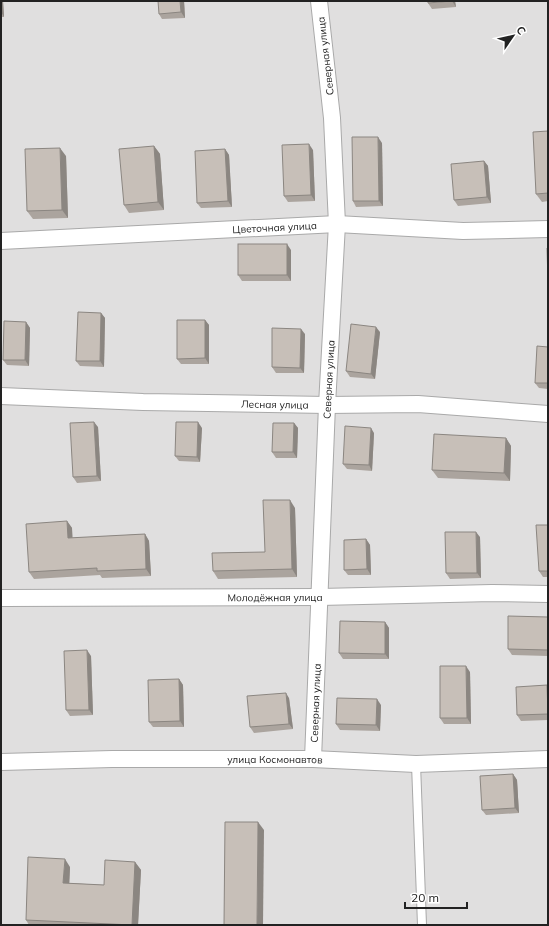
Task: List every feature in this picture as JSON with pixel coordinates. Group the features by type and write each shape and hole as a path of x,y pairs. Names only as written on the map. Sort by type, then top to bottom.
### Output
{"street":[{"name":"Северная улица","path":"313,759 327,405 337,224 332,118 319,1"},
{"name":"Цветочная улица","path":"1,242 337,224 463,231 548,229"},
{"name":"Лесная улица","path":"1,396 143,402 327,405 418,404 548,414"},
{"name":"Молодёжная улица","path":"1,598 320,597 492,593 548,594"},
{"name":"улица Космонавтов","path":"1,762 112,759 313,759 416,764 548,759"}],"lane":[{"path":"416,764 422,925"}],"shaded area":[{"path":"1,1 548,1 548,925 1,925"}],"building":[{"path":"158,1 180,1 181,12 159,14"},
{"path":"428,1 452,1 428,3"},
{"path":"548,131 548,193 536,194 533,132"},
{"path":"352,137 378,137 379,201 353,201"},
{"path":"309,144 311,195 284,196 282,145"},
{"path":"154,146 158,202 124,205 119,149"},
{"path":"60,148 62,210 27,211 25,149"},
{"path":"225,149 228,201 197,203 195,151"},
{"path":"484,161 487,197 454,200 451,164"},
{"path":"238,244 287,244 287,275 238,275"},
{"path":"547,248 548,248 548,282"},
{"path":"78,312 101,313 100,361 76,361"},
{"path":"177,320 205,320 205,358 177,359"},
{"path":"4,321 26,322 25,360 3,360"},
{"path":"351,324 376,327 371,374 346,371"},
{"path":"272,328 301,329 300,368 272,367"},
{"path":"537,346 548,347 548,383 535,383"},
{"path":"94,422 97,476 73,477 70,423"},
{"path":"176,422 198,422 197,457 175,456"},
{"path":"273,423 294,423 293,452 272,452"},
{"path":"345,426 371,428 369,465 343,464"},
{"path":"434,434 506,438 504,473 432,470"},
{"path":"263,500 290,500 292,569 213,571 212,553 265,552"},
{"path":"67,521 68,538 145,534 146,569 97,571 97,568 29,572 26,524"},
{"path":"536,525 548,525 548,571 539,571"},
{"path":"445,532 476,532 477,573 446,573"},
{"path":"366,539 367,569 344,570 344,540"},
{"path":"508,616 548,617 548,650 508,649"},
{"path":"340,621 385,622 385,654 339,653"},
{"path":"87,650 89,710 66,710 64,651"},
{"path":"440,666 466,666 467,718 440,718"},
{"path":"179,679 180,721 149,722 148,680"},
{"path":"547,685 548,714 517,715 516,687"},
{"path":"286,693 289,724 250,727 247,696"},
{"path":"337,698 377,699 376,725 336,724"},
{"path":"513,774 515,808 482,810 480,776"},
{"path":"225,822 258,822 257,925 224,925"},
{"path":"28,857 65,859 63,883 104,885 105,860 135,862 132,925 26,920"}]}
